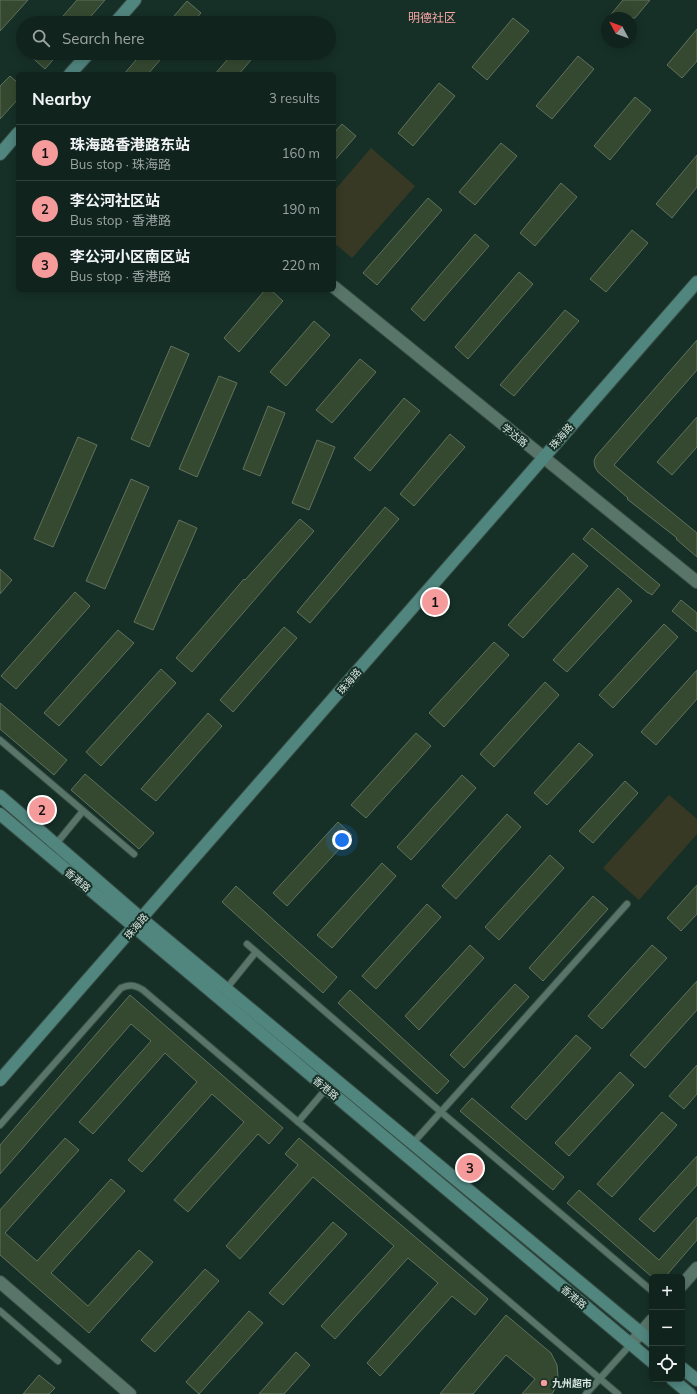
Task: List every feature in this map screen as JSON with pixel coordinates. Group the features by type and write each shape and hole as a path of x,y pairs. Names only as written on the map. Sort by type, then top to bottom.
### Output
{"main road":[{"path":"121,16 135,0"},
{"path":"73,72 82,60"},
{"path":"0,154 16,135"},
{"name":"珠海路","path":"0,1080 697,282"},
{"name":"香港路","path":"0,796 142,919 649,1340"},
{"name":"香港路","path":"0,814 649,1360"},
{"path":"685,1370 697,1380"},
{"path":"676,1382 690,1394"}],"street":[{"name":"学达路","path":"336,289 697,582"},
{"path":"685,1282 697,1268"},
{"path":"0,1282 130,1394"},
{"path":"630,1344 649,1324"}],"lane":[{"path":"0,740 134,854"},
{"path":"56,844 83,811"},
{"path":"413,1143 627,904"},
{"path":"246,944 649,1288"},
{"path":"226,988 256,952"},
{"path":"0,1125 121,988 129,985 137,986 618,1394"},
{"path":"298,1122 326,1089"},
{"path":"0,1311 58,1361"},
{"path":"586,1394 630,1344"}],"green space":[{"path":"371,148 415,186 352,258 336,245 336,189"},
{"path":"669,795 697,819 697,834 639,900 603,868"}],"building":[{"path":"0,0 28,0 0,31"},
{"path":"77,0 105,0 91,16 63,16"},
{"path":"623,0 650,0 637,16 637,12 613,12"},
{"path":"187,1 201,13 198,16 174,16"},
{"path":"513,18 529,31 487,80 472,67"},
{"path":"697,29 697,61 682,78 667,65"},
{"path":"578,56 594,69 552,119 536,106"},
{"path":"35,60 53,60 45,69"},
{"path":"136,60 160,60 150,72 126,72"},
{"path":"227,60 251,60 241,72 217,72"},
{"path":"10,76 16,81 16,101 0,119 0,86"},
{"path":"439,83 455,96 413,146 398,133"},
{"path":"635,97 651,110 610,160 594,146"},
{"path":"342,124 356,136 336,159 336,131"},
{"path":"501,143 517,156 475,205 459,192"},
{"path":"697,155 697,187 672,218 656,204"},
{"path":"561,183 577,197 535,246 520,233"},
{"path":"428,198 442,210 377,285 363,273"},
{"path":"632,230 648,243 606,292 590,279"},
{"path":"475,234 489,246 424,321 411,309"},
{"path":"519,272 533,284 468,359 455,347"},
{"path":"263,292 273,292 283,301 239,352 224,338"},
{"path":"565,310 579,321 514,396 500,385"},
{"path":"314,321 330,335 286,386 270,372"},
{"path":"697,340 697,370 614,465 697,533 697,557 676,539 677,538 627,499 628,498 598,472 594,461 596,456"},
{"path":"171,346 189,354 149,447 131,439"},
{"path":"360,359 376,372 332,423 316,410"},
{"path":"219,376 237,383 197,477 179,469"},
{"path":"404,398 420,411 370,471 354,458"},
{"path":"268,406 285,413 260,476 243,469"},
{"path":"697,417 697,447 672,475 657,462"},
{"path":"450,434 465,447 414,506 400,494"},
{"path":"78,437 97,445 53,547 34,539"},
{"path":"317,440 335,447 309,510 292,503"},
{"path":"131,479 149,487 105,589 86,581"},
{"path":"385,507 399,519 310,623 297,612"},
{"path":"300,519 314,531 192,672 176,658 244,579 245,580"},
{"path":"179,520 197,528 153,630 134,622"},
{"path":"592,528 660,585 652,595 583,539"},
{"path":"573,553 588,566 523,638 508,625"},
{"path":"0,569 12,580 0,594"},
{"path":"618,588 632,601 567,672 553,660"},
{"path":"75,592 90,606 16,689 1,676"},
{"path":"681,600 697,613 697,632 672,611"},
{"path":"664,624 678,637 613,708 599,695"},
{"path":"284,627 297,638 233,712 220,700"},
{"path":"118,630 134,643 59,726 44,713"},
{"path":"494,642 509,655 444,727 429,713"},
{"path":"161,669 176,683 101,766 86,752"},
{"path":"697,670 697,699 656,745 641,732"},
{"path":"545,682 559,695 494,767 480,754"},
{"path":"0,703 67,760 54,775 0,729"},
{"path":"208,713 222,726 156,801 141,789"},
{"path":"416,733 431,746 366,818 351,805"},
{"path":"579,743 593,755 547,805 534,793"},
{"path":"85,774 154,833 139,849 71,790"},
{"path":"462,775 476,788 411,860 397,847"},
{"path":"625,781 638,793 593,843 579,831"},
{"path":"507,814 521,827 456,899 442,886"},
{"path":"338,822 352,835 287,906 273,893"},
{"path":"550,855 564,868 499,940 485,927"},
{"path":"382,863 396,876 332,948 317,935"},
{"path":"697,885 697,914 681,931 667,918"},
{"path":"236,886 337,977 323,993 222,902"},
{"path":"593,896 608,909 543,981 529,968"},
{"path":"427,904 441,917 376,989 362,976"},
{"path":"470,945 484,958 419,1030 405,1016"},
{"path":"652,945 667,958 602,1029 588,1016"},
{"path":"697,981 697,1010 645,1068 630,1055"},
{"path":"515,984 529,997 464,1068 450,1055"},
{"path":"350,990 449,1081 437,1094 338,1003"},
{"path":"130,995 283,1128 269,1144 258,1134 188,1212 174,1200 244,1122 212,1094 142,1172 128,1160 197,1082 165,1053 93,1134 79,1122 151,1041 131,1024 0,1174 0,1145"},
{"path":"576,1035 591,1048 526,1120 511,1107"},
{"path":"697,1065 697,1094 684,1109 669,1096"},
{"path":"620,1072 634,1085 569,1156 555,1143"},
{"path":"472,1098 564,1177 553,1190 460,1111"},
{"path":"662,1112 677,1125 612,1197 597,1184"},
{"path":"65,1138 79,1150 5,1233 37,1261 111,1179 125,1191 51,1273 88,1306 139,1250 153,1262 89,1333 0,1255 0,1210"},
{"path":"299,1138 488,1299 475,1315 452,1296 380,1376 367,1363 438,1283 408,1258 335,1339 321,1326 394,1246 313,1177 240,1259 226,1246 298,1165 285,1154"},
{"path":"697,1156 697,1185 654,1232 639,1219"},
{"path":"579,1190 659,1260 697,1217 697,1240 668,1274 649,1274 567,1203"},
{"path":"333,1222 347,1234 283,1305 269,1293"},
{"path":"205,1269 219,1281 155,1352 141,1340"},
{"path":"249,1311 263,1323 199,1394 186,1382"},
{"path":"506,1315 551,1353 557,1365 558,1377 552,1394 522,1394 535,1379 506,1355 473,1394 440,1394"},
{"path":"296,1352 310,1365 284,1394 259,1394"},
{"path":"39,1375 55,1388 49,1394 23,1394"}],"place":[{"name":"珠海路香港路东站","path":"435,602"},
{"name":"李公河社区站","path":"42,810"},
{"name":"李公河小区南区站","path":"470,1168"},
{"name":"九州超市","path":"544,1383"}],"district":[{"name":"明德社区","path":"432,18"}]}
